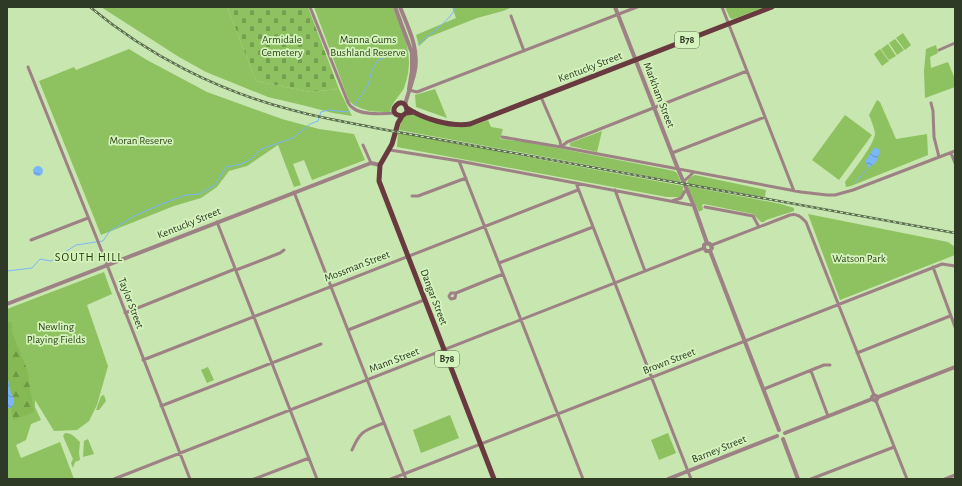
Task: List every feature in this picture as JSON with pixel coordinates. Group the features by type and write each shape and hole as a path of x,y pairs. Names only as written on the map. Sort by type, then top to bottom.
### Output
{"main road":[{"name":"Kentucky Street","path":"402,112 414,112 451,124 470,124 772,7"},
{"path":"380,165 390,150 394,138 402,112 395,107 400,103"},
{"name":"B78","path":"400,103 402,112"},
{"name":"Dangar Street","path":"380,165 378,181 494,479"}],"street":[{"path":"310,7 347,100 357,110 371,113 402,112 408,91 412,70 412,53 395,7"},
{"path":"400,7 413,42 416,59 412,87 400,103"},
{"name":"Markham Street","path":"615,7 707,243"},
{"path":"408,91 417,92 637,7"},
{"path":"722,7 794,191"},
{"path":"511,16 524,51"},
{"path":"939,50 955,43"},
{"name":"Taylor Street","path":"28,67 190,479"},
{"path":"561,147 567,142 747,72"},
{"path":"541,96 560,141 561,147"},
{"path":"931,103 933,111 934,137 939,157"},
{"path":"672,153 765,117"},
{"path":"502,138 561,147 817,195 835,195 844,193 955,151"},
{"path":"363,145 371,163 380,165"},
{"path":"390,150 459,161 615,190 691,206"},
{"path":"950,153 955,163"},
{"path":"459,161 583,479"},
{"name":"Kentucky Street","path":"7,304 371,163"},
{"path":"683,182 694,172"},
{"path":"412,196 418,196 466,178"},
{"path":"576,183 691,479"},
{"name":"Mossman Street","path":"143,360 578,190"},
{"path":"615,190 646,271"},
{"path":"671,201 681,198 686,190"},
{"name":"Markham Street","path":"686,190 691,206 695,211"},
{"path":"294,192 406,479"},
{"path":"705,207 753,216 759,227"},
{"path":"712,246 794,214 800,216 806,222 906,479"},
{"path":"31,240 88,218"},
{"path":"217,222 317,479"},
{"path":"499,263 593,227"},
{"path":"710,252 706,251 704,245 707,243 712,246"},
{"path":"712,246 710,252 779,430 776,436 779,439 783,439"},
{"name":"Mann Street","path":"114,479 704,248"},
{"path":"125,313 280,253 284,250"},
{"name":"Brown Street","path":"391,479 933,267 942,264 955,266"},
{"path":"933,267 955,327"},
{"path":"456,293 503,274"},
{"path":"348,330 424,300"},
{"path":"857,353 950,316"},
{"path":"161,406 321,344"},
{"path":"764,389 824,365 830,365"},
{"path":"798,479 783,439 786,433 955,367"},
{"path":"811,371 828,416"},
{"path":"352,450 364,430 384,423"},
{"path":"779,430 783,430 786,433"},
{"name":"Barney Street","path":"668,479 776,436"},
{"path":"811,479 894,447"},
{"path":"254,479 309,458"},
{"path":"945,479 955,475"}],"green space":[{"path":"101,7 227,7 256,81 310,92 339,89 352,116 333,113 268,97 206,72 179,57"},
{"name":"Armidale Cemetery","path":"227,7 308,7 339,89 310,92 256,81"},
{"name":"Manna Gums Bushland Reserve","path":"314,7 393,7 407,46 409,66 404,88 392,106 390,112 364,109 349,101"},
{"path":"452,7 512,7 477,18 429,37 419,46 416,35 456,18"},
{"path":"725,7 766,7 733,19 730,18"},
{"path":"903,33 911,45 905,50 896,38"},
{"path":"895,39 904,50 897,55 889,43"},
{"path":"888,44 896,56 889,60 881,49"},
{"path":"936,45 938,53 930,57 931,68 948,62 955,79 955,87 925,98 924,71 926,49"},
{"name":"Moran Reserve","path":"129,49 207,92 282,119 319,129 354,134 365,160 312,180 304,160 293,164 301,185 294,187 278,145 247,166 229,171 217,187 201,198 174,206 101,235 39,81 74,67 76,70"},
{"path":"880,49 889,61 882,66 874,54"},
{"path":"435,89 447,118 416,107 415,95"},
{"path":"877,100 880,102 896,139 927,134 928,155 846,187 845,182 858,165 874,138 875,131 869,115"},
{"path":"409,114 414,114 419,117 453,127 468,126 488,120 491,127 503,129 500,139 527,142 674,171 677,173 681,182 399,130 402,119"},
{"path":"845,115 872,135 839,180 812,160"},
{"path":"602,131 597,152 570,146 570,143"},
{"path":"398,133 683,186 683,194 680,197 667,197 397,147"},
{"path":"695,175 766,190 765,197 687,184 688,180"},
{"path":"687,186 781,204 794,208 794,211 764,222 761,222 753,214 704,204 702,205 703,210 699,212"},
{"name":"Watson Park","path":"808,214 948,242 955,247 955,255 840,300"},
{"name":"Newling Playing Fields","path":"104,272 112,294 87,305 108,366 97,405 89,421 77,430 54,431 35,400 35,407 41,420 31,424 26,440 16,445 21,458 60,442 74,479 7,479 7,309"},
{"path":"12,322 12,333 27,369 34,412 13,420 11,408 13,396 11,394 7,375 7,324"},
{"path":"208,367 214,380 207,383 201,370"},
{"path":"104,395 106,401 99,410 96,410 101,396"},
{"path":"450,415 459,438 421,453 413,430"},
{"path":"65,433 72,435 80,442 80,460 75,462 73,468 71,463 73,459 63,436"},
{"path":"668,433 676,453 659,460 651,440"},
{"path":"88,439 94,454 83,457 84,441"}],"water":[{"path":"874,148 879,149 878,157 876,162 869,167 865,162"},
{"path":"38,166 43,171 38,176 33,171"},
{"path":"7,375 11,394 14,399 14,403 11,408 7,408"}],"waterway":[{"path":"418,44 445,22 456,7"},
{"path":"354,106 368,85 372,70 378,60 405,50"},
{"path":"7,271 32,268 40,259 51,261 76,245 103,241 109,232 134,216 186,195 199,194 214,186 226,167 242,164 251,159 261,149 293,138 310,124 318,121 321,112 328,110 350,111"},
{"path":"855,183 869,167"}],"railway":[{"path":"90,7 136,41 160,56 211,82 237,93 303,113 381,129 955,233"}],"district":[{"name":"SOUTH HILL","path":"89,257"}]}
